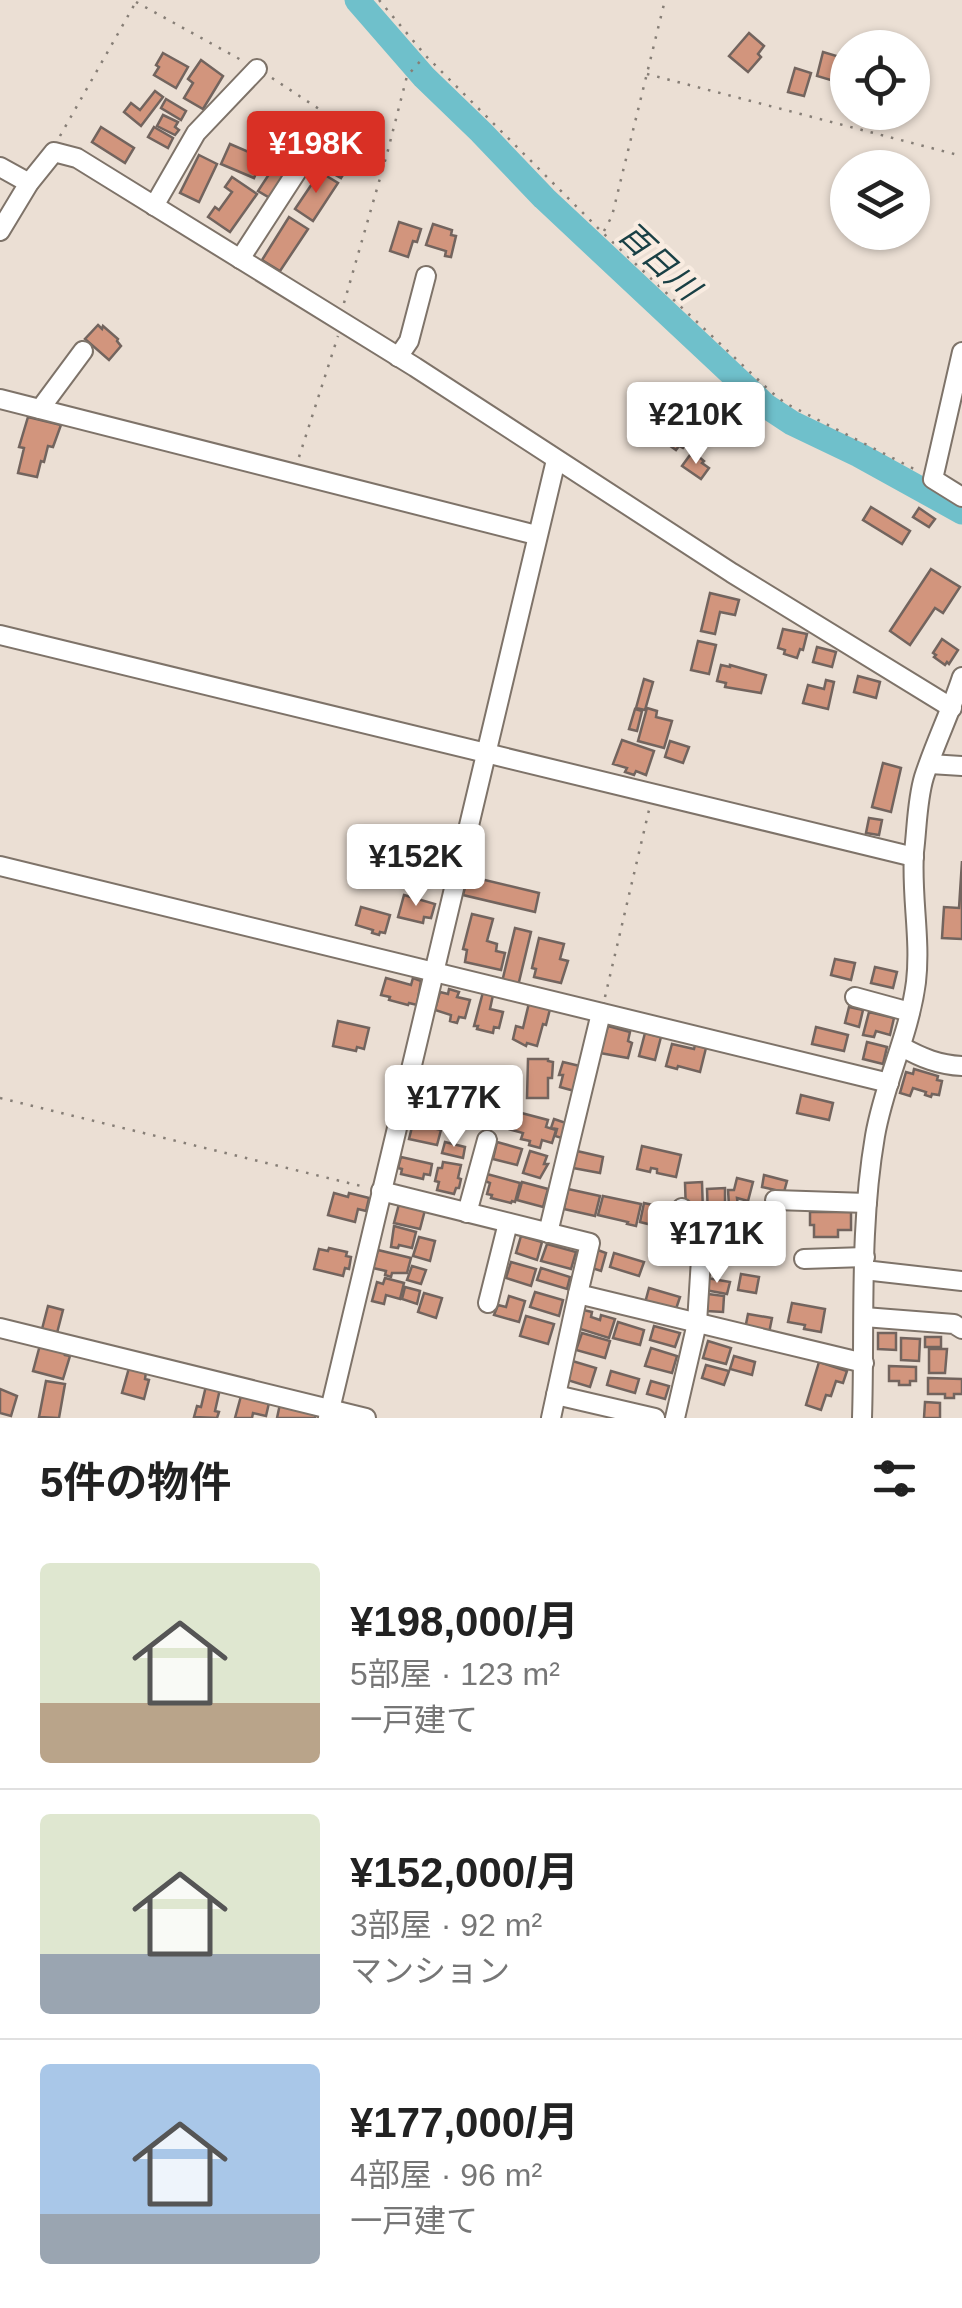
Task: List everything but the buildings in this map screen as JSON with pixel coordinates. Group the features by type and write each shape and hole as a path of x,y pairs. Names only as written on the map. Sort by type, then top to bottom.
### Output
{"street":[{"path":"154,206 196,133 257,68"},
{"path":"240,259 312,148"},
{"path":"0,231 29,183 54,152 77,158 952,708"},
{"path":"0,168 29,183"},
{"path":"398,357 409,342 426,276"},
{"path":"40,408 83,351"},
{"path":"962,352 933,479 962,498"},
{"path":"0,400 536,535"},
{"path":"329,1414 556,460"},
{"path":"0,635 914,857"},
{"path":"862,1418 867,1203 881,1109 902,1047 918,958 914,857 923,780 962,677"},
{"path":"930,764 962,766"},
{"path":"0,866 889,1083"},
{"path":"855,996 910,1012"},
{"path":"548,1233 601,1013"},
{"path":"902,1047 922,1059 962,1066"},
{"path":"467,1213 487,1140"},
{"path":"381,1192 590,1243 550,1418"},
{"path":"775,1200 867,1203"},
{"path":"675,1418 697,1322 702,1259 682,1208"},
{"path":"488,1304 508,1223"},
{"path":"804,1259 864,1264 962,1281"},
{"path":"578,1294 864,1363"},
{"path":"864,1317 954,1324 962,1329"},
{"path":"0,1328 329,1414 366,1418"},
{"path":"556,1394 656,1418"}],"path":[{"path":"54,152 138,0"},
{"path":"379,0 426,56 603,232 785,403 933,479"},
{"path":"603,232 612,216 665,0"},
{"path":"294,474 338,335 407,76 426,56"},
{"path":"647,74 962,156"},
{"path":"601,1013 652,794"},
{"path":"0,1098 381,1192"}],"waterway":[{"name":"百日川","path":"357,0 424,77 544,198 766,406 962,512"}]}
